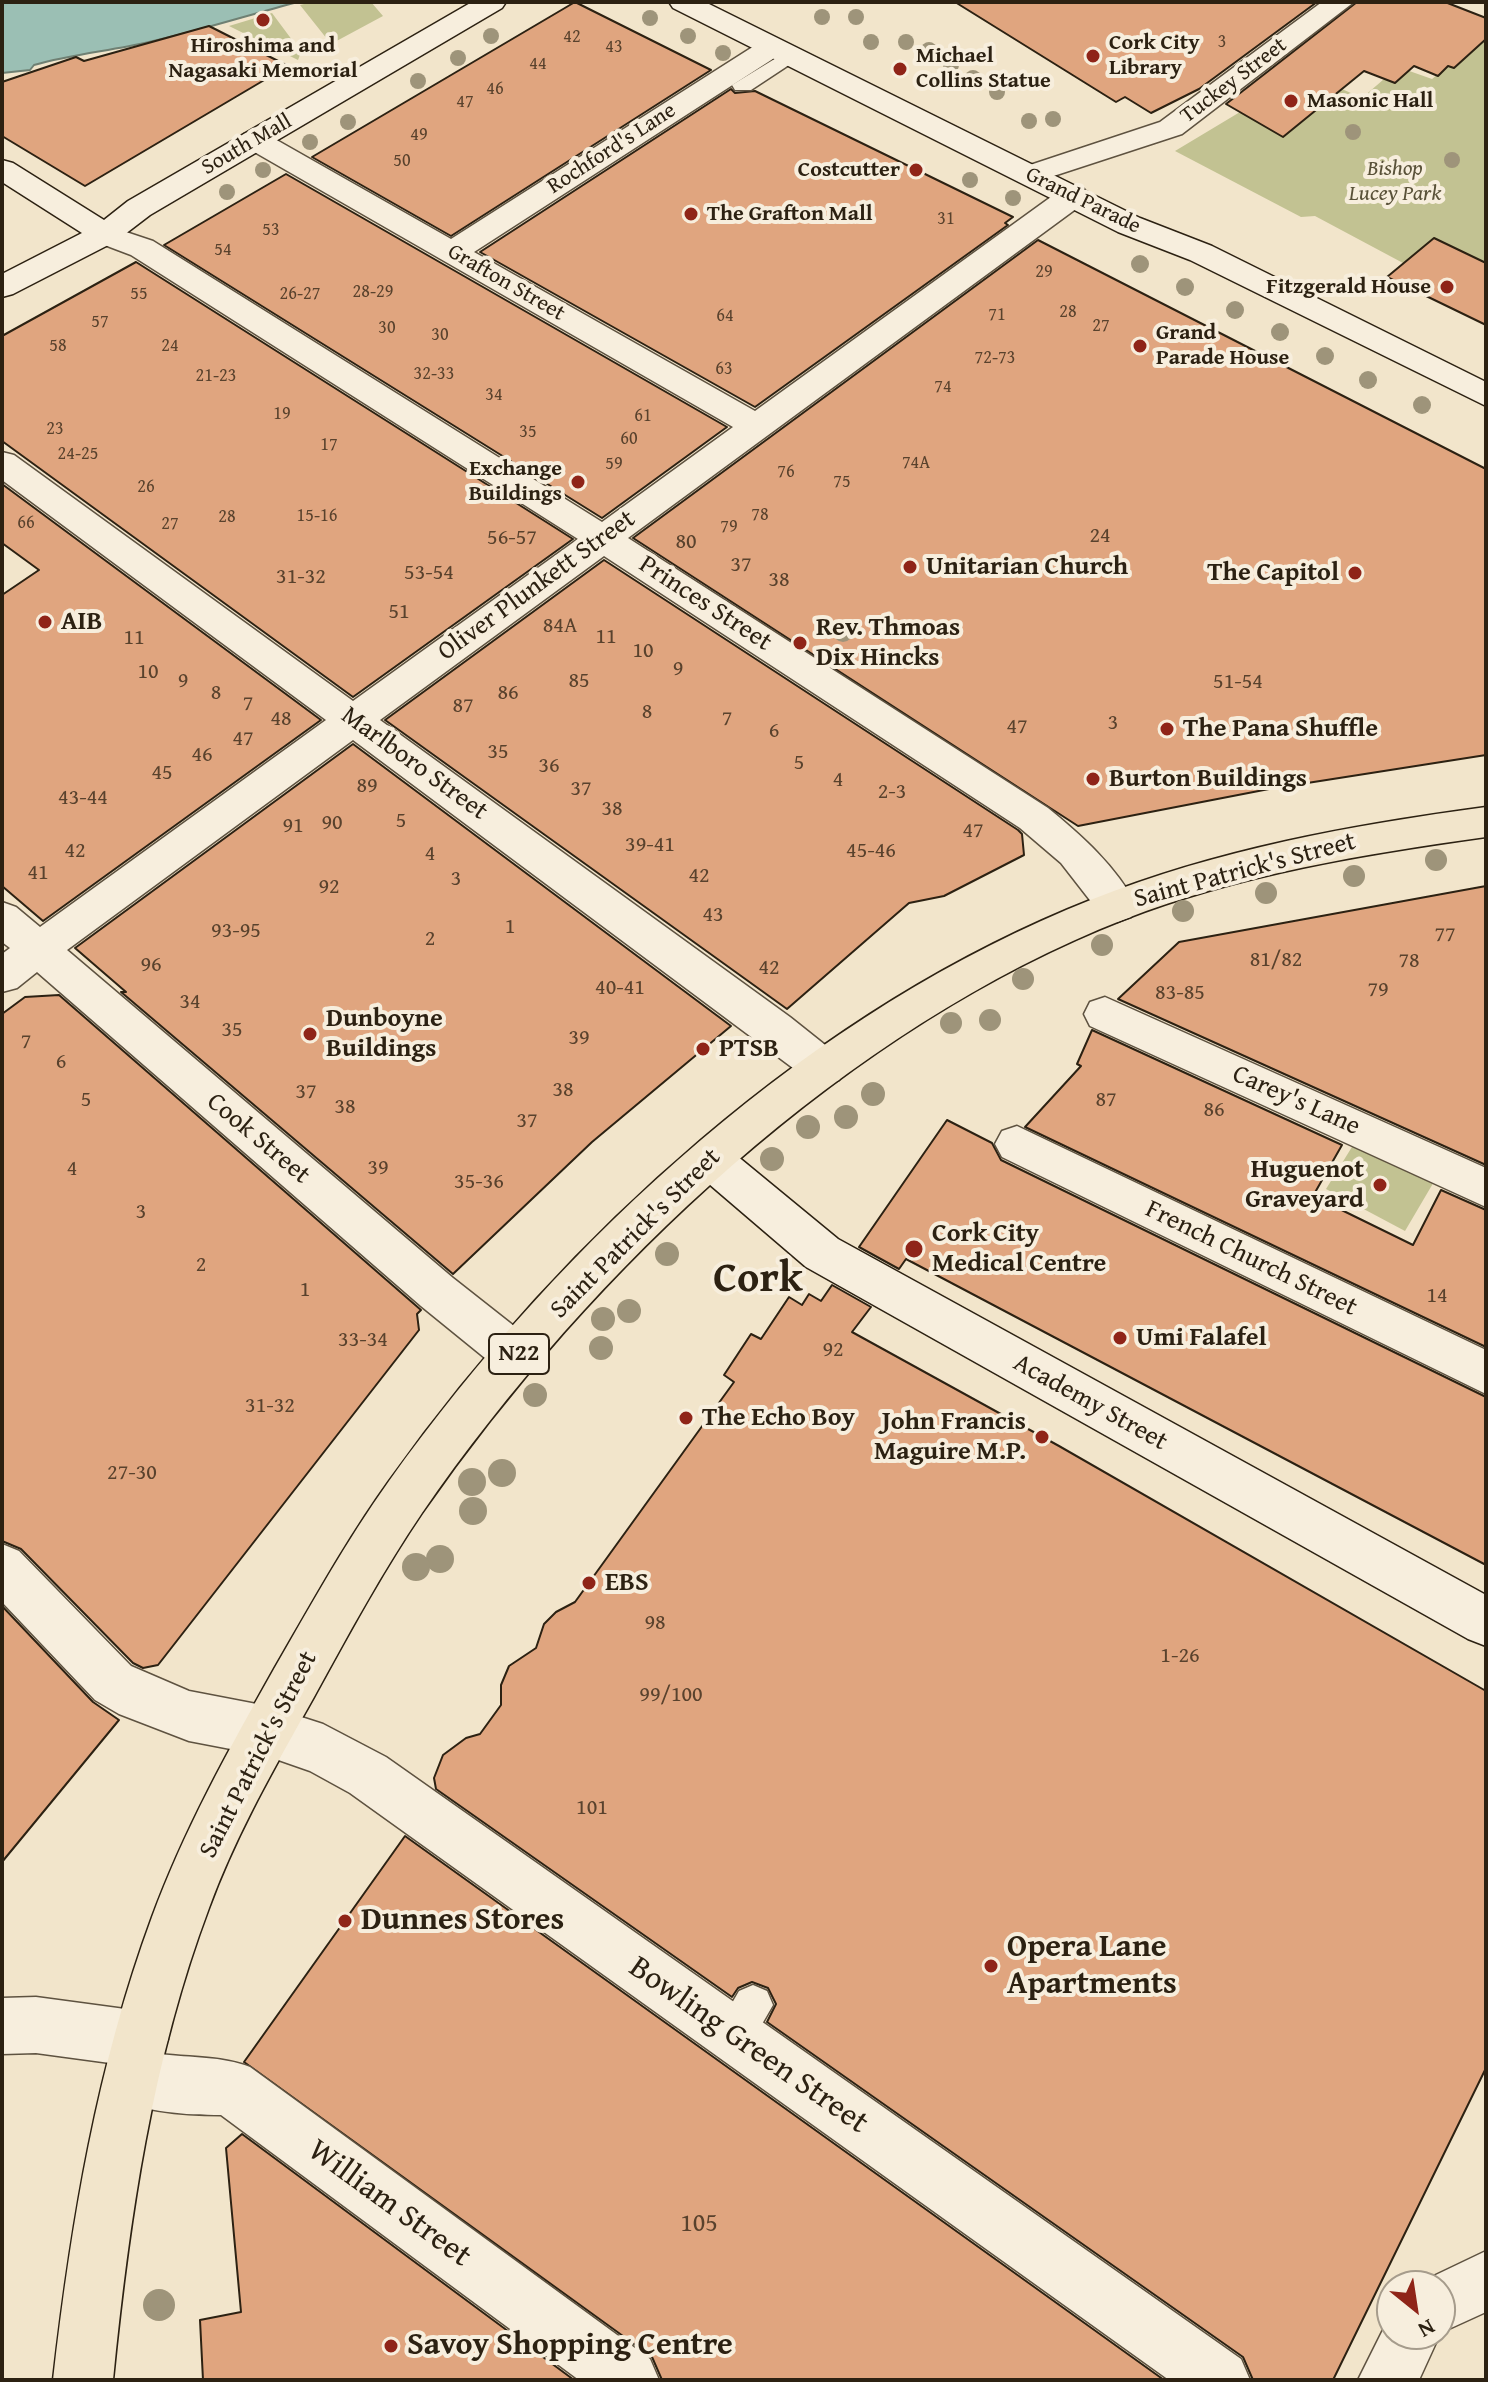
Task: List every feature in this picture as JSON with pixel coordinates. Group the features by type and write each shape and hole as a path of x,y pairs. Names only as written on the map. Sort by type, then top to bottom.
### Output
{"highway":[{"name":"Saint Patrick's Street","path":"83,2380 91,2292 107,2188 136,2058 176,1925 210,1846 267,1731 346,1591 407,1495 517,1356 597,1267 710,1159 824,1068 951,985 1060,929 1183,882 1307,850 1367,838 1486,822"}],"street":[{"name":"South Mall","path":"2,287 105,234 139,208 492,2"},
{"name":"Grand Parade","path":"683,2 1129,225 1201,253 1486,395"},
{"name":"Tuckey Street","path":"1029,175 1171,128 1340,2"},
{"name":"Rochford's Lane","path":"452,252 782,51"},
{"name":"Grafton Street","path":"255,140 756,426"},
{"name":"Princes Street","path":"2,169 105,234 142,248 602,538 1034,818 1075,852 1117,906"},
{"name":"Oliver Plunkett Street","path":"2,976 1073,196"},
{"path":"43,264 55,221 52,200 92,209 139,208"},
{"name":"Marlboro Street","path":"2,463 354,719 824,1068"},
{"name":"Cook Street","path":"2,918 437,1292 517,1356"},
{"name":"Carey's Lane","path":"1105,1014 1486,1188"},
{"name":"French Church Street","path":"1017,1144 1486,1373"},
{"name":"Academy Street","path":"710,1159 822,1253 1486,1622"},
{"name":"Bowling Green Street","path":"2,1567 113,1683 189,1716 267,1731 323,1750 368,1775 743,2020 1220,2380"},
{"name":"William Street","path":"2,2026 36,2025 136,2058 195,2087 230,2087 629,2380"},
{"path":"1456,2296 1486,2280"},
{"path":"1388,2380 1402,2350"}],"lane":[{"path":"743,85 782,51"}],"green space":[{"path":"312,2 371,2 383,16 331,44 300,5"},
{"path":"272,13 301,52 298,60 229,26"},
{"name":"Bishop Lucey Park","path":"1486,39 1486,263 1403,263 1315,216 1301,217 1175,151 1240,112 1283,137 1342,89 1362,98 1398,67 1432,79 1448,66 1454,68"},
{"path":"1355,1142 1435,1180 1405,1231 1326,1189"}],"water":[{"path":"2,2 298,2 168,38 48,61 34,65 30,70 2,73"}],"building":[{"path":"575,2 711,70 451,236 312,157"},
{"path":"955,2 1317,2 1199,89 1151,113 1125,97 1116,102"},
{"path":"1357,2 1445,2 1486,18 1486,39 1454,68 1448,66 1438,76 1414,66 1395,83 1364,71 1283,137 1226,104"},
{"path":"209,26 288,66 85,186 2,136 2,82 76,57 84,61"},
{"name":"The Grafton Mall","path":"731,89 735,93 755,91 1013,217 1005,223 1008,225 755,407 480,252"},
{"path":"286,174 727,427 602,518 164,245"},
{"name":"Fitzgerald House","path":"1434,238 1486,263 1486,325 1387,277"},
{"path":"1038,240 1486,469 1486,755 1269,789 1078,826 633,538"},
{"path":"136,262 573,539 353,697 2,441 2,336"},
{"path":"2,484 321,720 43,921 2,886 2,595 39,570 2,543"},
{"path":"604,560 1018,830 1022,834 1024,855 944,896 909,903 787,1009 385,720"},
{"path":"353,744 731,1026 592,1142 453,1274 121,992 126,992 75,948"},
{"path":"1486,886 1486,1165 1118,999 1179,942"},
{"path":"59,995 421,1310 417,1314 419,1330 158,1665 143,1668 133,1663 21,1549 2,1541 2,1014 25,997"},
{"path":"1092,1030 1342,1145 1313,1196 1413,1245 1441,1190 1486,1210 1486,1347 1025,1127 1081,1066 1077,1064"},
{"path":"947,1120 992,1143 1001,1160 1486,1397 1486,1565 906,1259 899,1269 859,1247"},
{"path":"832,1285 871,1307 852,1332 1059,1446 1486,1691 1486,2068 1387,2270 1376,2270 1376,2292 1333,2380 1253,2380 1243,2357 767,2022 776,2004 768,1988 752,1982 738,1988 732,1997 436,1789 434,1778 443,1755 466,1738 480,1734 501,1705 501,1685 509,1666 536,1648 544,1624 556,1612 575,1602 734,1382 724,1375 751,1334 761,1339 789,1297 802,1305 809,1294 821,1301"},
{"path":"2,1606 93,1702 119,1720 2,1862"},
{"path":"405,1836 1164,2380 662,2380 652,2357 244,2062"},
{"path":"242,2134 574,2380 203,2380 200,2320 241,2312 226,2148"}],"place":[{"name":"Hiroshima and Nagasaki Memorial","path":"263,20"},
{"name":"Cork City Library","path":"1093,56"},
{"name":"Michael Collins Statue","path":"900,69"},
{"name":"Masonic Hall","path":"1291,101"},
{"name":"Costcutter","path":"916,170"},
{"name":"The Grafton Mall","path":"691,214"},
{"name":"Fitzgerald House","path":"1447,287"},
{"name":"Grand Parade House","path":"1140,346"},
{"name":"Exchange Buildings","path":"578,482"},
{"name":"Unitarian Church","path":"910,567"},
{"name":"The Capitol","path":"1355,573"},
{"name":"AIB","path":"45,622"},
{"name":"Rev. Thmoas Dix Hincks","path":"800,643"},
{"name":"The Pana Shuffle","path":"1167,729"},
{"name":"Burton Buildings","path":"1093,779"},
{"name":"Dunboyne Buildings","path":"310,1034"},
{"name":"PTSB","path":"703,1049"},
{"name":"Huguenot Graveyard","path":"1380,1185"},
{"name":"Cork City Medical Centre","path":"914,1249"},
{"name":"Umi Falafel","path":"1120,1338"},
{"name":"The Echo Boy","path":"686,1418"},
{"name":"John Francis Maguire M.P.","path":"1042,1437"},
{"name":"EBS","path":"589,1583"},
{"name":"Dunnes Stores","path":"345,1921"},
{"name":"Opera Lane Apartments","path":"991,1966"},
{"name":"Savoy Shopping Centre","path":"391,2346"}],"district":[{"name":"Cork","path":"758,1280"}]}
